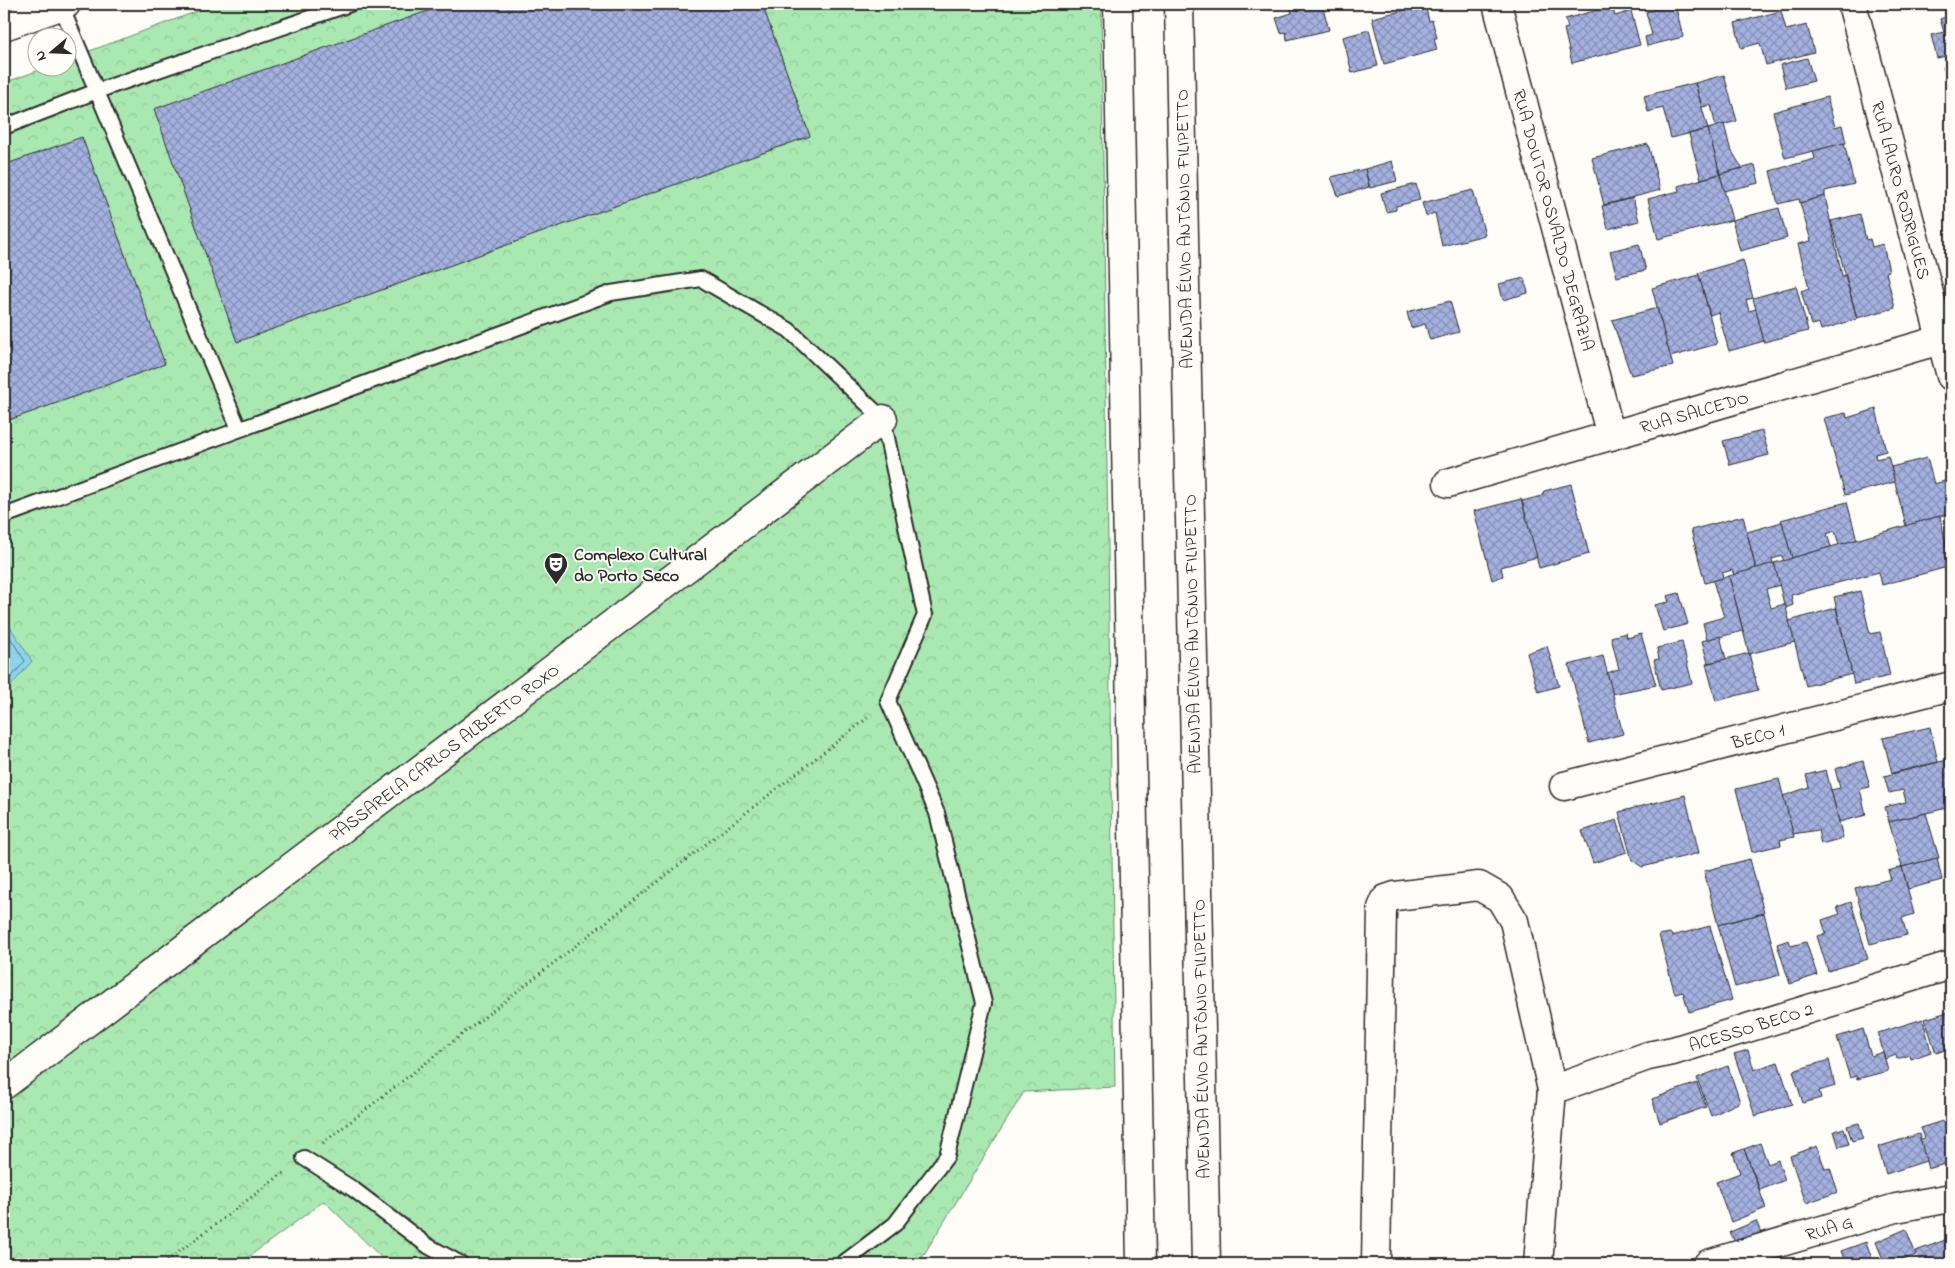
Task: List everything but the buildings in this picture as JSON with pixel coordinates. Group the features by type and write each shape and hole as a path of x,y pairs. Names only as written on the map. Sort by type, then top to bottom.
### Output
{"street":[{"path":"1118,4 1141,1264"},
{"name":"AVENIDA ÉLVIO ANTÔNIO FILIPETTO","path":"1179,4 1206,1264"},
{"name":"RUA DOUTOR OSVALDO DEGRAZIA","path":"1497,4 1611,436"},
{"name":"RUA LAURO RODRIGUES","path":"1852,4 1951,376"},
{"path":"4,26 64,5"},
{"name":"RUA SALCEDO","path":"1448,483 1940,340"},
{"name":"PASSARELA CARLOS ALBERTO ROXO","path":"4,1085 883,419"},
{"name":"BECO 1","path":"1564,786 1951,686"},
{"path":"1376,1264 1382,908 1386,899 1395,896 1479,886 1500,898 1514,921 1552,1090 1538,1264"},
{"name":"ACESSO BECO 2","path":"1552,1090 1648,1056 1673,1051 1951,965"},
{"name":"RUA G","path":"1708,1264 1896,1208 1951,1198"}],"lane":[{"path":"4,127 97,91 350,4"},
{"path":"64,5 97,91 240,430"},
{"path":"4,516 611,293 701,279 789,330 883,419 924,615 888,702 938,813 984,1003 947,1156 895,1224 842,1264"},
{"path":"304,1158 353,1189 428,1246 462,1264"}],"path":[{"path":"164,1264 304,1158 888,702"}],"green space":[{"name":"Complexo Cultural do Porto Seco","path":"217,4 1101,4 1115,1087 1024,1092 918,1264 388,1264 324,1201 239,1264 4,1264 4,83 28,74 28,78 78,78 78,55"}],"water":[{"path":"7,622 32,661 4,694 4,624"}],"place":[{"name":"Complexo Cultural do Porto Seco","path":"556,585"}]}
